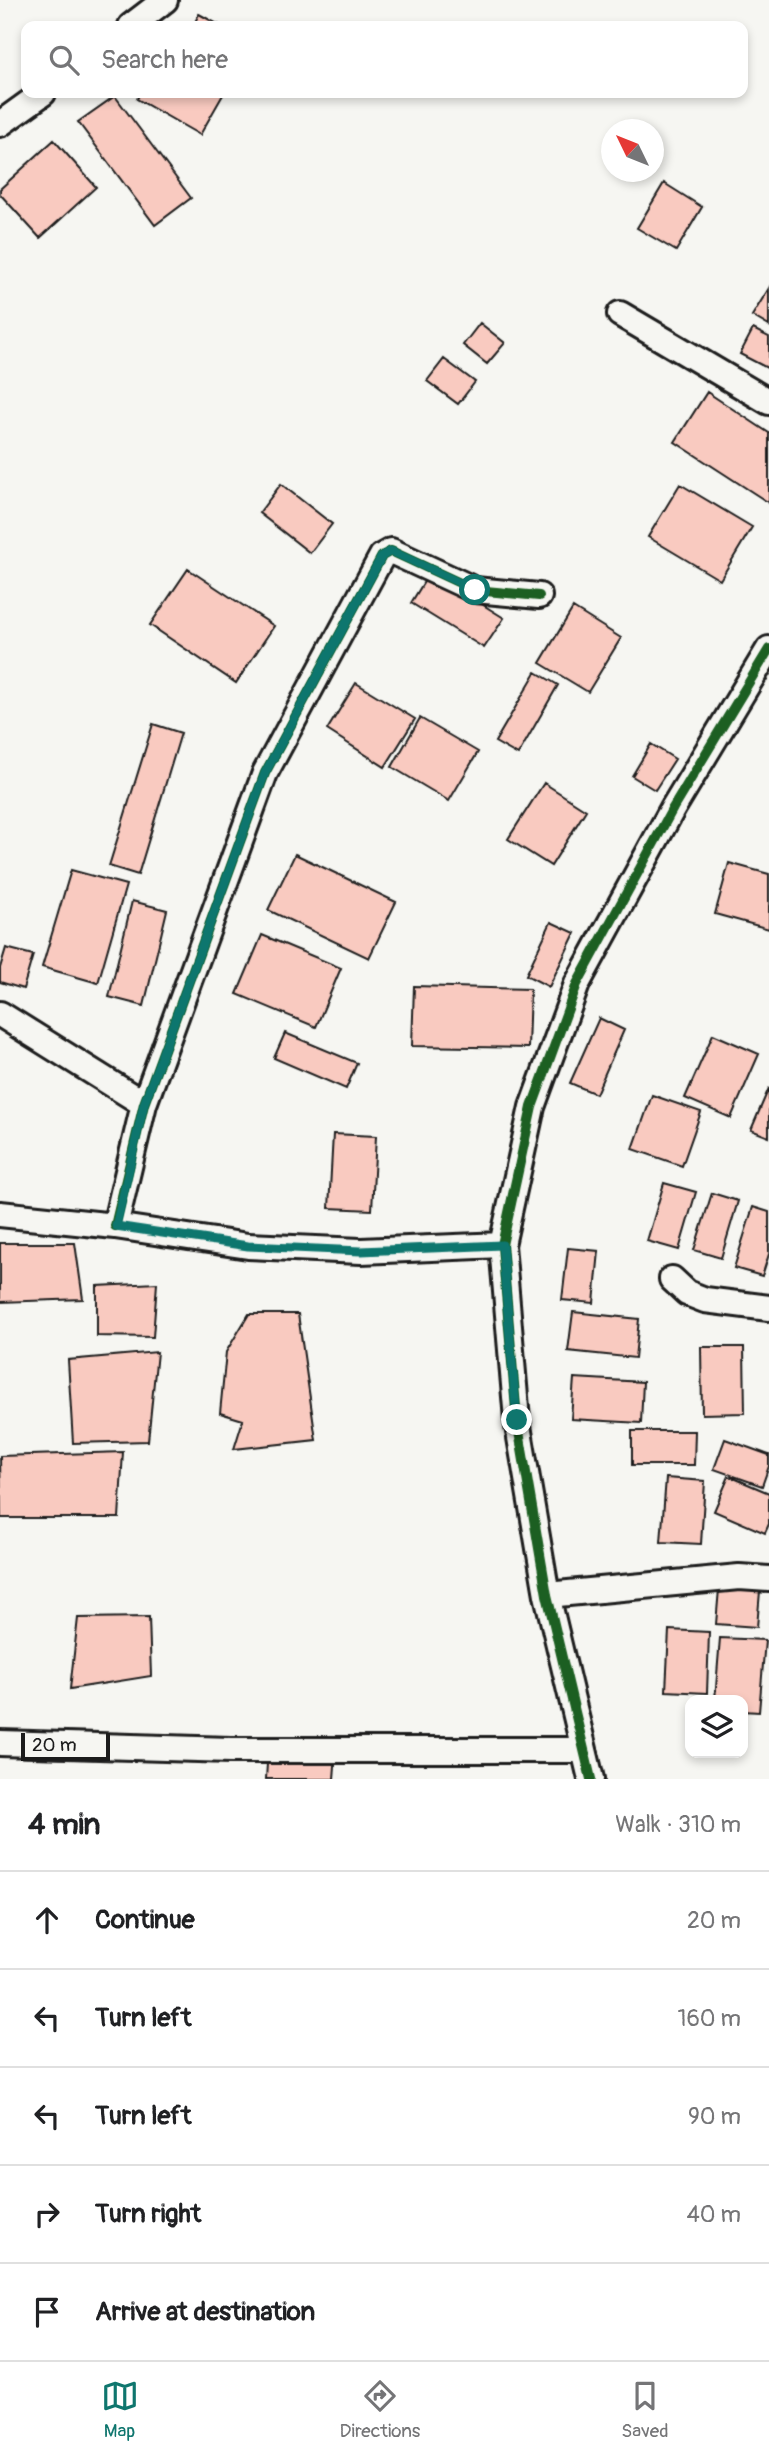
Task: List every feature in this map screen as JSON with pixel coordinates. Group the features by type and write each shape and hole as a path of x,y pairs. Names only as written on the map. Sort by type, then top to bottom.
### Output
{"street":[{"path":"138,21 165,0"},
{"path":"0,124 36,98"},
{"path":"620,314 769,402"},
{"path":"116,1226 144,1104 265,773 382,556 391,551 475,590 539,596"},
{"path":"591,1779 547,1595 517,1420 502,1245 532,1107 577,984 673,808 767,654"},
{"path":"0,1014 144,1104"},
{"path":"0,1214 116,1226 248,1246 361,1251 502,1245"},
{"path":"672,1279 687,1293 705,1300 769,1308"},
{"path":"547,1595 739,1577 769,1579"},
{"path":"0,1743 245,1750 583,1750"}],"building":[{"path":"199,14 212,21 196,21"},
{"path":"112,98 116,98 191,198 155,225 78,122"},
{"path":"138,98 221,98 200,135"},
{"path":"54,140 96,187 40,238 0,194 0,189"},
{"path":"664,183 702,207 676,251 637,228"},
{"path":"769,288 769,326 752,316"},
{"path":"480,323 505,343 487,364 463,345"},
{"path":"753,329 769,337 769,369 740,354"},
{"path":"444,359 475,382 458,404 427,381"},
{"path":"707,392 769,433 769,503 675,442"},
{"path":"281,484 332,524 310,553 259,513"},
{"path":"680,484 752,527 720,580 648,537"},
{"path":"188,569 274,626 236,683 150,625"},
{"path":"430,572 504,618 484,648 411,603"},
{"path":"573,608 621,638 588,692 540,663"},
{"path":"536,672 558,685 518,755 495,742"},
{"path":"356,683 415,719 385,767 327,730"},
{"path":"420,718 478,752 449,801 392,767"},
{"path":"153,724 181,733 138,875 109,866"},
{"path":"651,744 675,759 655,790 632,776"},
{"path":"544,783 586,810 551,866 508,839"},
{"path":"295,854 396,902 369,958 268,910"},
{"path":"729,863 769,874 769,929 715,914"},
{"path":"71,870 126,885 98,983 42,967"},
{"path":"132,901 167,910 144,1006 109,997"},
{"path":"551,922 575,933 549,987 526,975"},
{"path":"262,935 341,968 316,1027 237,994"},
{"path":"6,948 33,955 23,989 0,982 0,968"},
{"path":"414,986 530,989 528,1048 412,1046"},
{"path":"599,1018 624,1030 596,1094 570,1083"},
{"path":"285,1033 357,1063 346,1089 274,1058"},
{"path":"713,1034 759,1054 731,1118 685,1098"},
{"path":"769,1088 769,1137 751,1130"},
{"path":"652,1095 701,1112 682,1166 633,1149"},
{"path":"333,1134 376,1136 372,1210 329,1208"},
{"path":"664,1183 696,1192 679,1250 647,1241"},
{"path":"712,1193 738,1201 721,1258 694,1250"},
{"path":"753,1207 769,1212 769,1254 762,1276 734,1268"},
{"path":"0,1243 75,1243 83,1299 0,1302"},
{"path":"568,1248 599,1251 594,1303 562,1300"},
{"path":"157,1283 153,1337 97,1336 97,1286"},
{"path":"573,1312 639,1319 635,1358 568,1351"},
{"path":"249,1314 298,1314 316,1440 234,1449 243,1420 220,1413 226,1352"},
{"path":"701,1347 744,1347 745,1413 702,1414"},
{"path":"157,1352 148,1441 73,1443 68,1360"},
{"path":"574,1378 643,1382 641,1423 571,1419"},
{"path":"632,1431 695,1431 694,1465 632,1465"},
{"path":"725,1439 769,1455 769,1466 762,1486 714,1469"},
{"path":"123,1452 119,1518 1,1518 0,1456"},
{"path":"729,1476 769,1493 769,1524 765,1533 714,1511"},
{"path":"666,1478 705,1481 701,1544 661,1542"},
{"path":"719,1589 760,1591 757,1627 716,1624"},
{"path":"149,1617 151,1676 70,1689 78,1618"},
{"path":"669,1630 709,1632 707,1693 666,1691"},
{"path":"720,1638 765,1640 759,1712 748,1711 748,1695 715,1695"},
{"path":"268,1748 336,1753 334,1779 266,1779"}],"cycle path":[{"path":"115,1226 144,1104 265,773 382,556 391,551 475,590 539,596"},
{"path":"591,1779 547,1595 517,1420 502,1245 532,1107 577,984 673,808 769,649"}],"route":[{"path":"475,590 391,551 382,556 265,773 144,1104 116,1226 248,1246 361,1251 502,1245 517,1420"}]}
